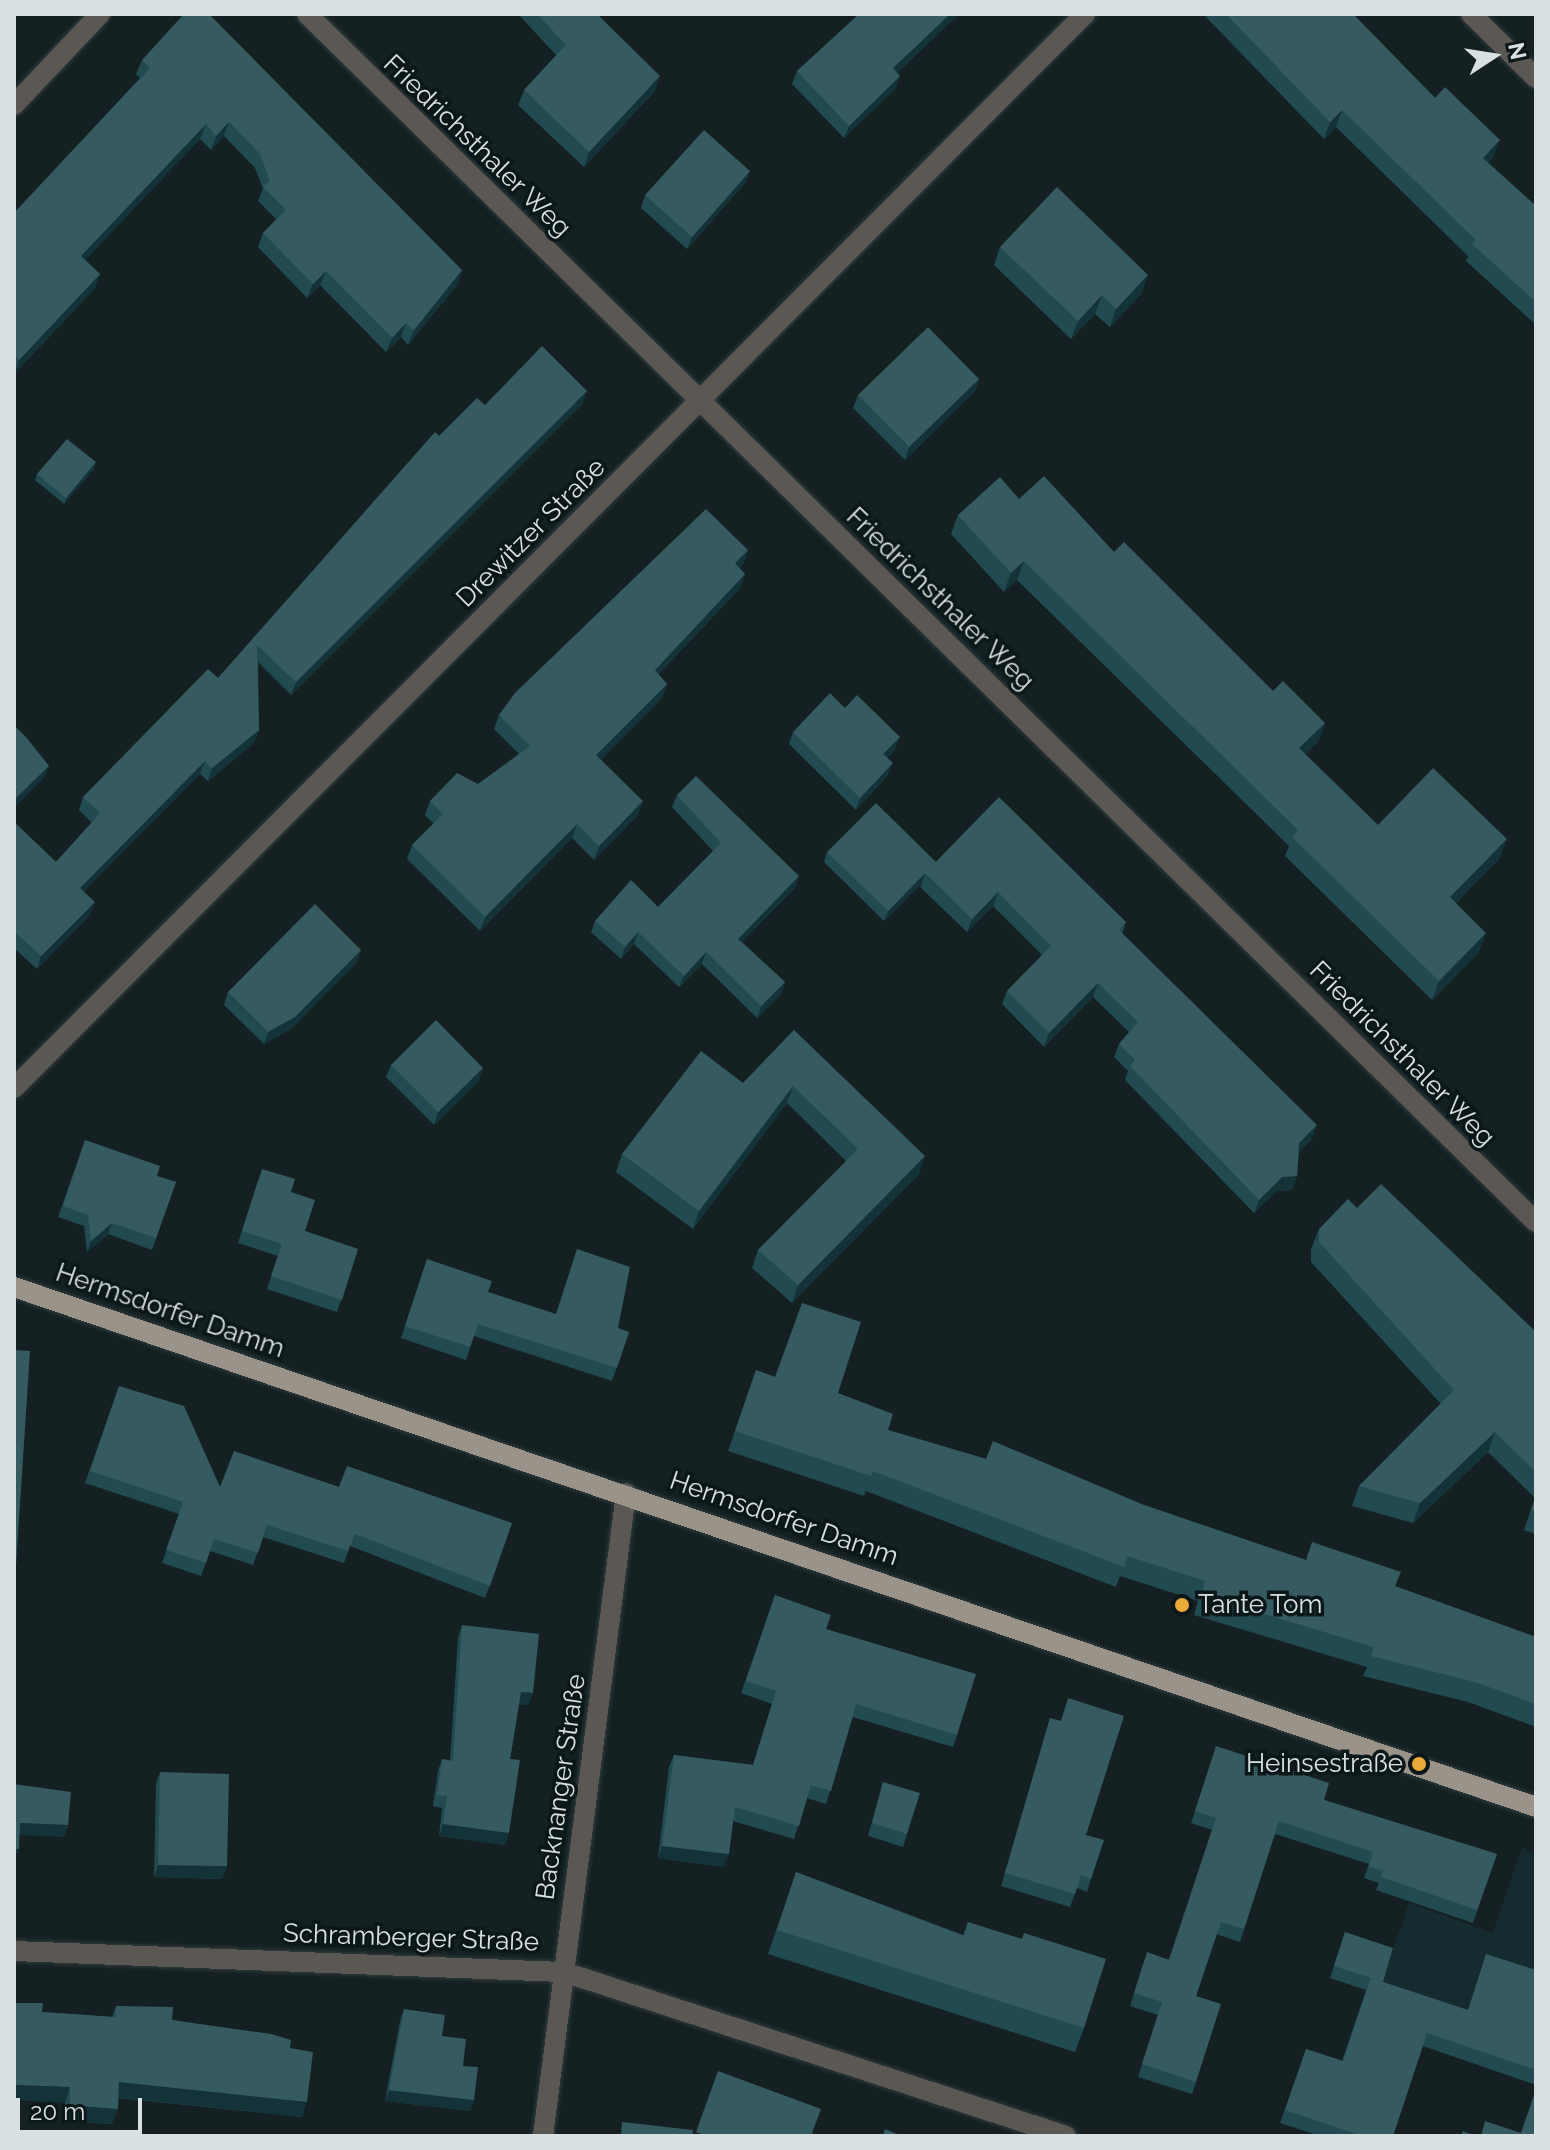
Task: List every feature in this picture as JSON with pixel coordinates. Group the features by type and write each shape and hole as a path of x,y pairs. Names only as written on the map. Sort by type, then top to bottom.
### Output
{"main road":[{"name":"Hermsdorfer Damm","path":"14,1287 626,1493 1536,1807"}],"street":[{"path":"14,105 100,14"},
{"name":"Friedrichsthaler Weg","path":"307,14 1536,1222"},
{"name":"Drewitzer Straße","path":"14,1088 1085,14"},
{"path":"1471,14 1536,78"},
{"name":"Backnanger Straße","path":"543,2136 626,1493"},
{"name":"Schramberger Straße","path":"14,1951 564,1972 1066,2136"}],"shaded area":[{"path":"1522,1847 1536,1857 1536,2048 1378,1994 1409,1903 1493,1933"}],"building":[{"path":"184,14 209,14 462,270 414,330 406,323 392,338 326,271 313,284 263,233 286,210 263,187 270,181 260,154 229,122 216,136 206,124 81,256 100,274 19,360 14,355 14,213 150,68 142,60"},
{"path":"537,14 597,14 660,76 589,152 524,90 566,45"},
{"path":"859,14 950,14 893,68 900,76 849,126 797,71"},
{"path":"1226,14 1353,14 1435,98 1445,87 1500,140 1483,158 1536,206 1536,302 1472,244 1476,240 1342,110 1330,122"},
{"path":"704,130 750,171 692,237 645,195"},
{"path":"1057,187 1148,275 1116,309 1102,295 1078,321 1000,247"},
{"path":"928,327 979,379 909,447 858,395"},
{"path":"542,346 587,391 296,682 257,645 259,730 212,768 205,761 80,888 95,902 41,956 14,931 14,822 56,862 100,813 83,797 208,669 218,678 435,432 439,436 477,398 485,405"},
{"path":"67,439 96,462 66,498 37,474"},
{"path":"1044,476 1114,552 1124,542 1273,691 1283,681 1325,723 1299,748 1378,825 1433,768 1507,839 1450,897 1486,933 1439,981 1292,837 1298,830 1024,561 1011,573 958,515 1000,477 1019,499"},
{"path":"706,509 748,550 735,563 745,574 655,670 667,684 596,755 643,801 599,846 577,824 485,917 412,845 443,814 430,801 457,773 478,784 530,746 499,715 515,693"},
{"path":"830,693 845,708 857,695 900,737 883,754 893,763 860,798 793,732"},
{"path":"14,725 49,766 14,800"},
{"path":"696,776 799,876 738,939 785,982 761,1006 706,952 684,976 638,932 625,947 595,921 631,880 658,907 721,843 677,795"},
{"path":"999,797 1126,922 1119,930 1317,1125 1299,1143 1297,1176 1282,1177 1259,1200 1130,1066 1135,1060 1119,1044 1138,1022 1098,983 1049,1033 1007,991 1051,946 998,892 972,919 925,873"},
{"path":"876,803 936,862 888,911 827,852"},
{"path":"315,904 361,950 295,1017 268,1032 228,992"},
{"path":"436,1020 483,1068 438,1112 391,1065"},
{"path":"794,1030 925,1156 798,1285 758,1250 858,1149 793,1086 699,1211 622,1154 701,1051 743,1083"},
{"path":"85,1140 160,1166 157,1176 176,1182 156,1238 112,1223 91,1241 88,1215 63,1206"},
{"path":"262,1169 295,1179 291,1192 315,1200 305,1231 358,1249 342,1300 271,1276 282,1244 242,1231"},
{"path":"1381,1184 1536,1332 1536,1472 1495,1432 1420,1503 1359,1486 1454,1390 1319,1242 1319,1229 1348,1199 1357,1208"},
{"path":"577,1249 630,1267 618,1328 629,1332 617,1368 478,1324 470,1347 405,1326 427,1259 492,1281 488,1292 556,1314"},
{"path":"802,1303 861,1322 838,1393 893,1414 888,1430 986,1459 993,1441 1144,1505 1306,1560 1312,1542 1401,1572 1395,1586 1536,1637 1536,1704 1475,1682 1371,1656 1374,1647 1201,1595 1205,1581 1127,1556 1124,1567 873,1471 871,1476 735,1431 756,1370 775,1377"},
{"path":"14,1350 30,1351 14,1596"},
{"path":"119,1386 184,1406 220,1487 234,1451 339,1487 347,1466 512,1523 490,1586 355,1534 348,1551 267,1525 258,1553 214,1539 206,1563 166,1550 183,1502 90,1471"},
{"path":"775,1595 831,1615 826,1629 976,1674 957,1735 856,1704 831,1791 811,1785 799,1826 735,1807 729,1854 662,1846 674,1755 753,1765 776,1691 746,1681"},
{"path":"462,1625 539,1634 533,1693 521,1692 510,1759 520,1760 509,1833 443,1824 447,1796 437,1795 442,1759 453,1761"},
{"path":"1068,1698 1124,1716 1086,1835 1104,1840 1091,1879 1081,1875 1075,1894 1005,1873 1050,1718 1061,1721"},
{"path":"1216,1746 1329,1783 1324,1800 1497,1854 1477,1910 1381,1877 1383,1871 1369,1866 1373,1852 1279,1821 1244,1929 1221,1922 1196,1996 1221,2004 1196,2082 1142,2064 1162,2002 1134,1993 1147,1952 1169,1960 1216,1818 1195,1811"},
{"path":"160,1772 229,1774 227,1866 158,1865"},
{"path":"883,1782 920,1793 907,1834 872,1823"},
{"path":"14,1784 71,1792 68,1825 20,1823 19,1849 14,1849"},
{"path":"796,1872 964,1936 968,1922 1022,1939 1024,1933 1106,1959 1084,2028 777,1930"},
{"path":"1345,1932 1393,1948 1383,1982 1334,1966"},
{"path":"1486,1954 1536,1970 1536,2070 1427,2033 1393,2136 1362,2136 1285,2110 1306,2049 1343,2061 1371,1978 1468,2010"},
{"path":"14,2003 43,2003 42,2012 115,2017 116,2006 173,2007 172,2020 271,2034 291,2040 290,2048 313,2052 307,2102 119,2082 118,2109 70,2105 70,2087 14,2085"},
{"path":"404,2009 445,2015 442,2036 466,2039 463,2066 478,2067 474,2100 389,2090"},
{"path":"718,2071 821,2109 811,2136 706,2136 696,2132"},
{"path":"1536,2089 1536,2136 1481,2136 1485,2121 1521,2133"},
{"path":"622,2122 693,2130 692,2136 621,2136"},
{"path":"885,2129 902,2136 883,2136"}],"place":[{"name":"Tante Tom","path":"1182,1605"},
{"name":"Heinsestraße","path":"1419,1764"}]}
